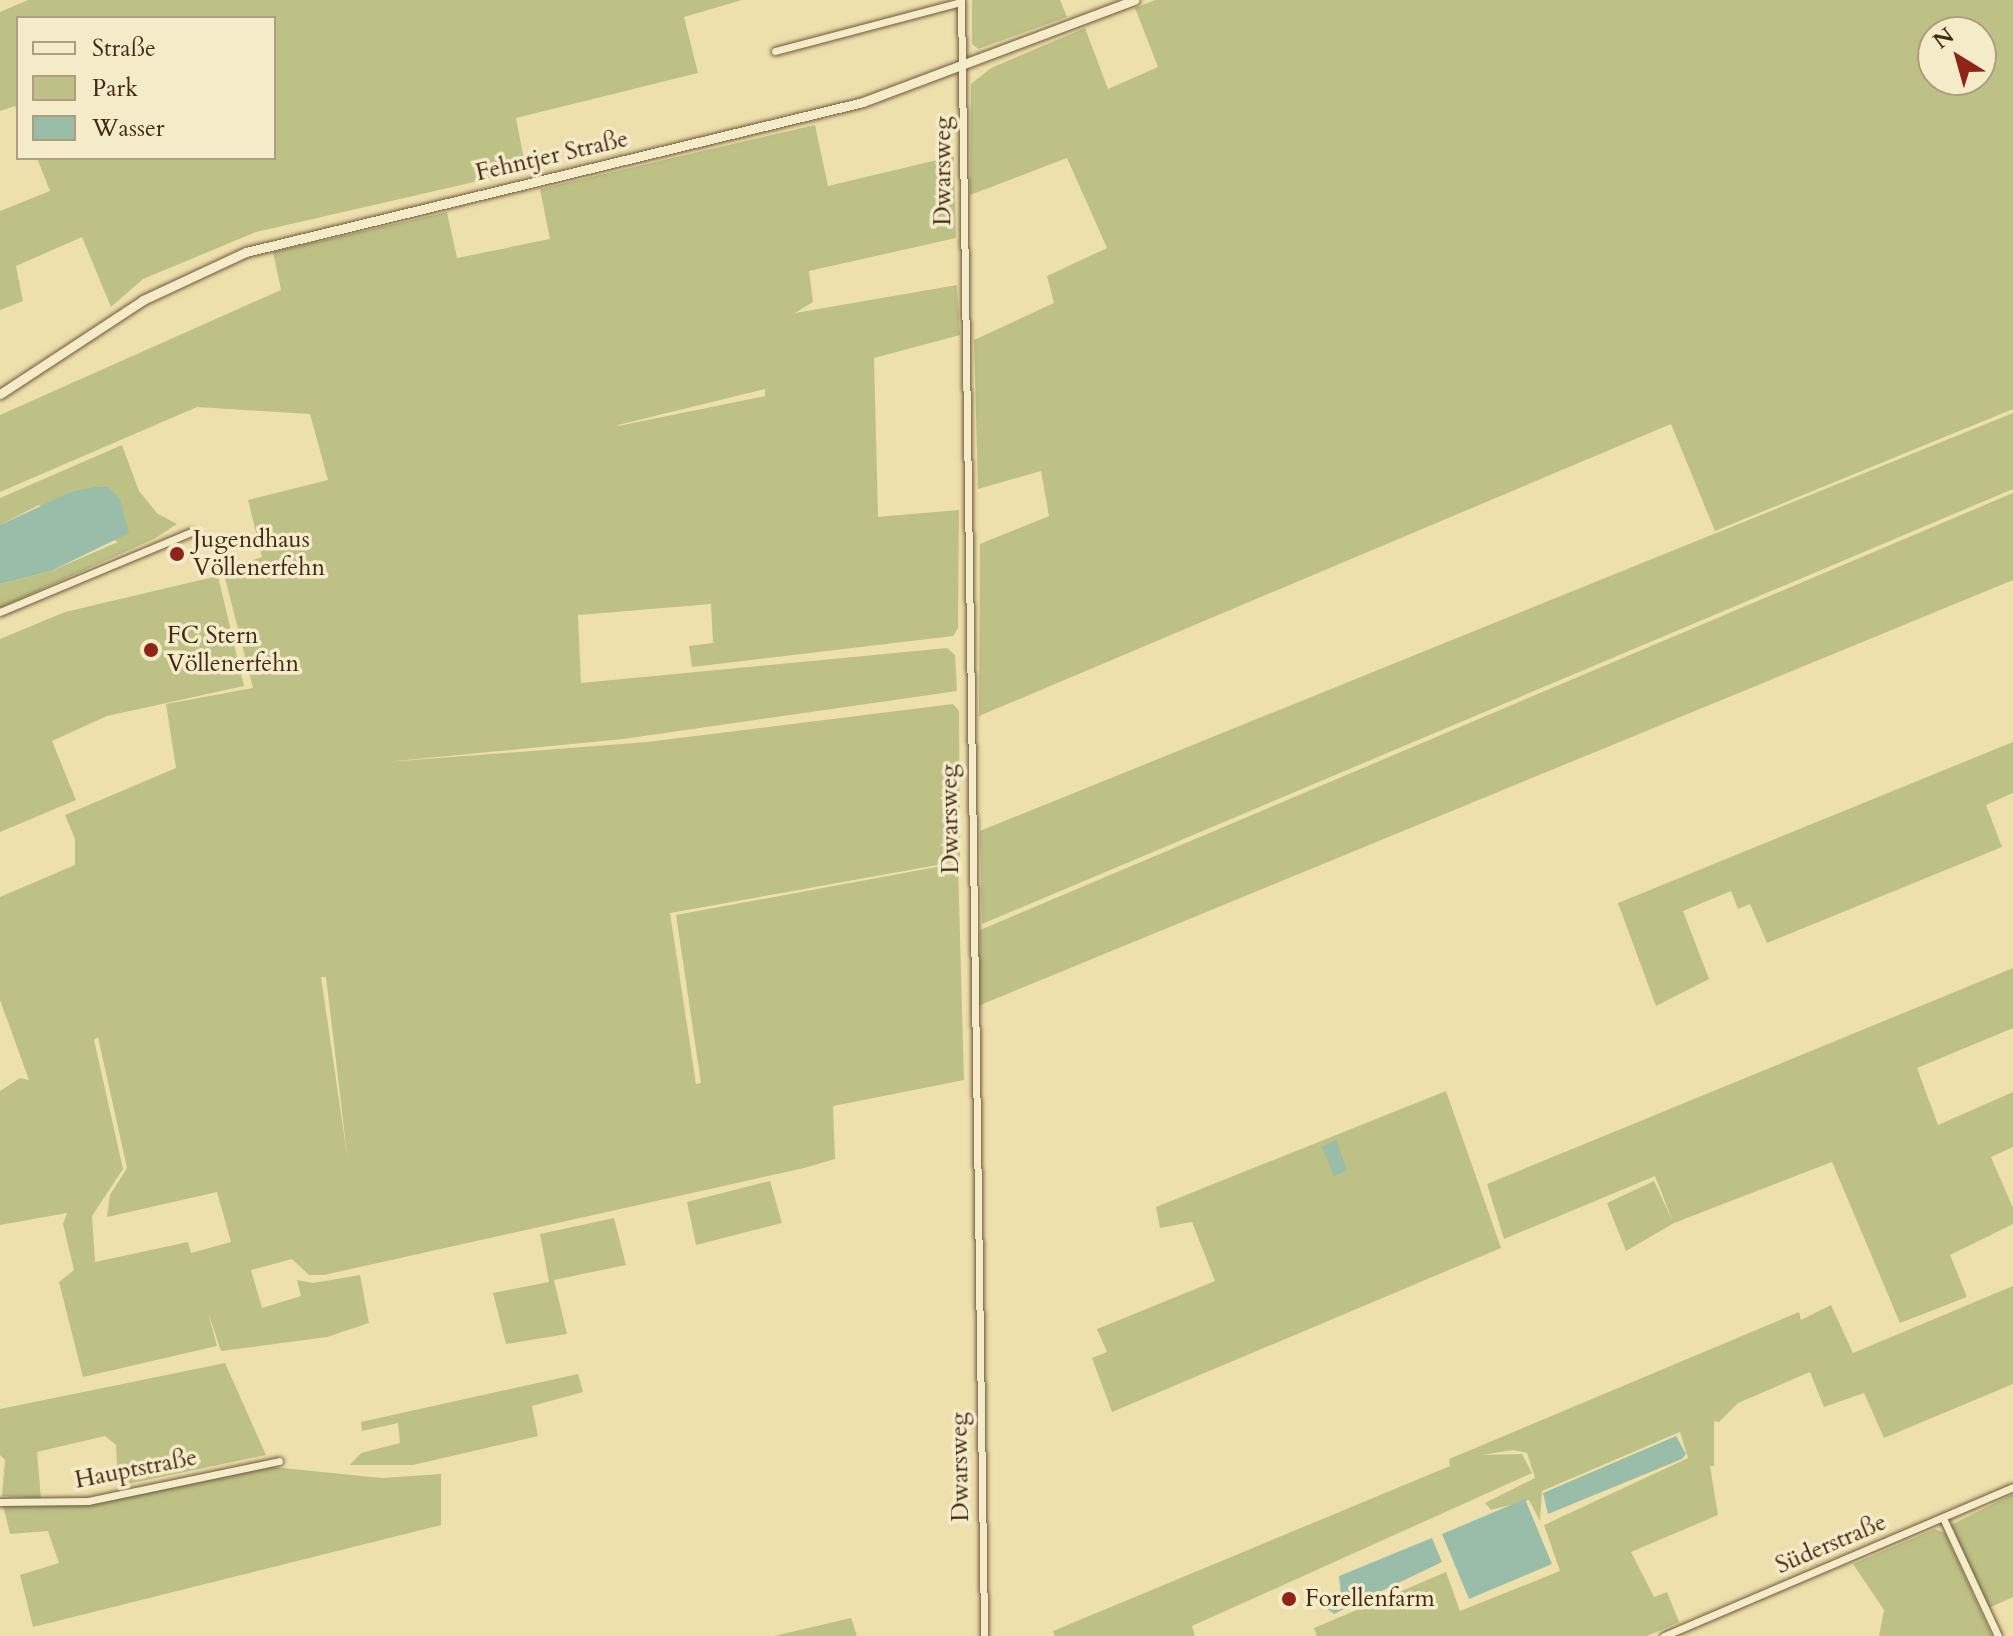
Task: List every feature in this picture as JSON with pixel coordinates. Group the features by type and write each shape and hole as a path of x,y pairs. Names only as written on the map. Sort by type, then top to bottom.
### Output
{"street":[{"name":"Fehntjer Straße","path":"0,394 152,295 246,252 863,102 962,69 1135,0"},
{"name":"Dwarsweg","path":"775,51 961,1 984,1636"},
{"path":"0,612 191,532"},
{"name":"Hauptstraße","path":"0,1502 88,1501 279,1461"},
{"name":"Süderstraße","path":"1664,1636 2013,1487"},
{"path":"1943,1518 1998,1636"}],"green space":[{"path":"28,0 742,0 684,17 698,73 516,118 526,170 256,232 143,279 111,307 82,237 16,266 23,301 0,310 0,211 50,191 38,160 276,160 276,16 16,16 16,108 15,106 0,111 0,12"},
{"path":"972,0 1060,0 1067,17 978,49 972,44"},
{"path":"1155,0 2013,0 2013,409 1715,531 1671,424 979,716 980,544 1049,516 1041,471 978,489 974,340 1054,303 1047,276 1107,248 1067,158 970,195 971,84 991,68 1085,28 1108,89 1158,67 1135,8"},
{"path":"815,125 828,186 954,156 956,238 809,271 813,302 795,313 957,285 960,335 874,358 878,517 959,510 958,628 953,636 692,667 689,646 713,643 711,604 578,615 581,683 947,648 955,655 957,691 623,739 386,762 647,742 953,704 959,711 960,861 670,913 696,1084 701,1083 676,915 958,863 964,1080 833,1106 835,1159 804,1168 324,1275 309,1275 292,1259 251,1270 262,1308 301,1296 297,1280 313,1283 360,1275 369,1323 327,1337 221,1351 208,1312 217,1346 83,1377 59,1282 74,1270 63,1224 67,1213 0,1225 0,1091 20,1078 29,1080 0,1000 0,897 75,865 75,839 65,815 176,768 166,704 253,688 223,570 262,557 248,500 328,480 310,414 197,407 0,492 0,415 281,290 273,252 447,212 457,258 550,239 540,189","holes":["765,389 765,396 618,425","321,977 326,977 347,1157","98,1037 127,1168 110,1195 107,1217 217,1192 231,1242 191,1253 188,1242 95,1262 92,1216 123,1169 94,1040"]},
{"path":"2013,413 2013,489 982,924 980,831"},
{"path":"122,445 139,491 158,514 177,524 154,539 0,608 0,584 51,571 118,542 39,505 0,525 0,498"},
{"path":"2013,493 2013,580 978,1006 980,930"},
{"path":"218,576 244,686 107,716 52,741 76,800 0,832 0,639 65,612"},
{"path":"2013,742 2013,793 1986,805 2002,847 1767,943 1750,904 1738,909 1731,891 1683,911 1709,979 1656,1006 1618,903"},
{"path":"2013,968 2013,1028 1917,1068 1938,1125 2013,1092 2013,1147 1991,1157 2013,1208 2013,1224 1950,1255 1967,1297 1900,1323 1832,1162 1674,1223 1626,1251 1607,1203 1654,1181 1673,1222 1655,1176 1504,1239 1487,1184"},
{"path":"1446,1091 1501,1248 1112,1412 1092,1358 1107,1352 1097,1329 1215,1281 1192,1222 1160,1228 1156,1207"},
{"path":"770,1181 782,1223 696,1245 687,1202"},
{"path":"614,1218 626,1265 554,1280 567,1334 506,1344 493,1293 549,1282 540,1234"},
{"path":"2013,1286 2013,1384 1884,1438 1864,1393 1824,1407 1810,1372 1738,1403 1719,1422 1714,1421 1714,1466 1710,1466 1718,1515 1631,1552 1654,1597 1667,1592 1679,1622 1647,1636 1317,1636 1314,1628 1446,1572 1460,1611 1560,1571 1544,1525 1688,1458 1680,1432 1542,1491 1540,1521 1529,1500 1491,1510 1485,1503 1535,1478 1527,1453 1513,1450 1482,1455 1522,1454 1532,1473 1192,1626 1195,1636 1055,1636 1053,1631 1450,1466 1449,1459 1799,1312 1801,1320 1831,1305 1853,1353"},
{"path":"225,1363 266,1455 118,1486 116,1445 105,1436 37,1452 41,1499 2,1496 5,1460 0,1455 0,1409"},
{"path":"578,1374 583,1392 532,1406 538,1436 413,1465 350,1465 361,1453 400,1443 398,1423 362,1431 361,1422"},
{"path":"272,1467 382,1478 441,1474 441,1525 33,1627 20,1575 59,1563 48,1531 10,1534 3,1505 86,1504"},
{"path":"2013,1494 2013,1597 1989,1608 1951,1525"},
{"path":"1935,1529 1945,1533 1992,1636 1879,1636 1884,1610 1853,1564"},
{"path":"851,1618 857,1636 774,1636"}],"water":[{"path":"108,487 120,499 129,533 51,571 0,584 0,525 71,492"},
{"path":"1336,1140 1347,1170 1334,1176 1322,1147"},
{"path":"1676,1436 1686,1454 1682,1459 1548,1514 1543,1493"},
{"path":"1525,1499 1552,1564 1469,1599 1442,1534"},
{"path":"1432,1538 1442,1562 1334,1614 1325,1607 1323,1596 1341,1595 1339,1576"}],"place":[{"name":"Jugendhaus Völlenerfehn","path":"177,554"},
{"name":"FC Stern Völlenerfehn","path":"151,650"},
{"name":"Forellenfarm","path":"1289,1599"}]}
